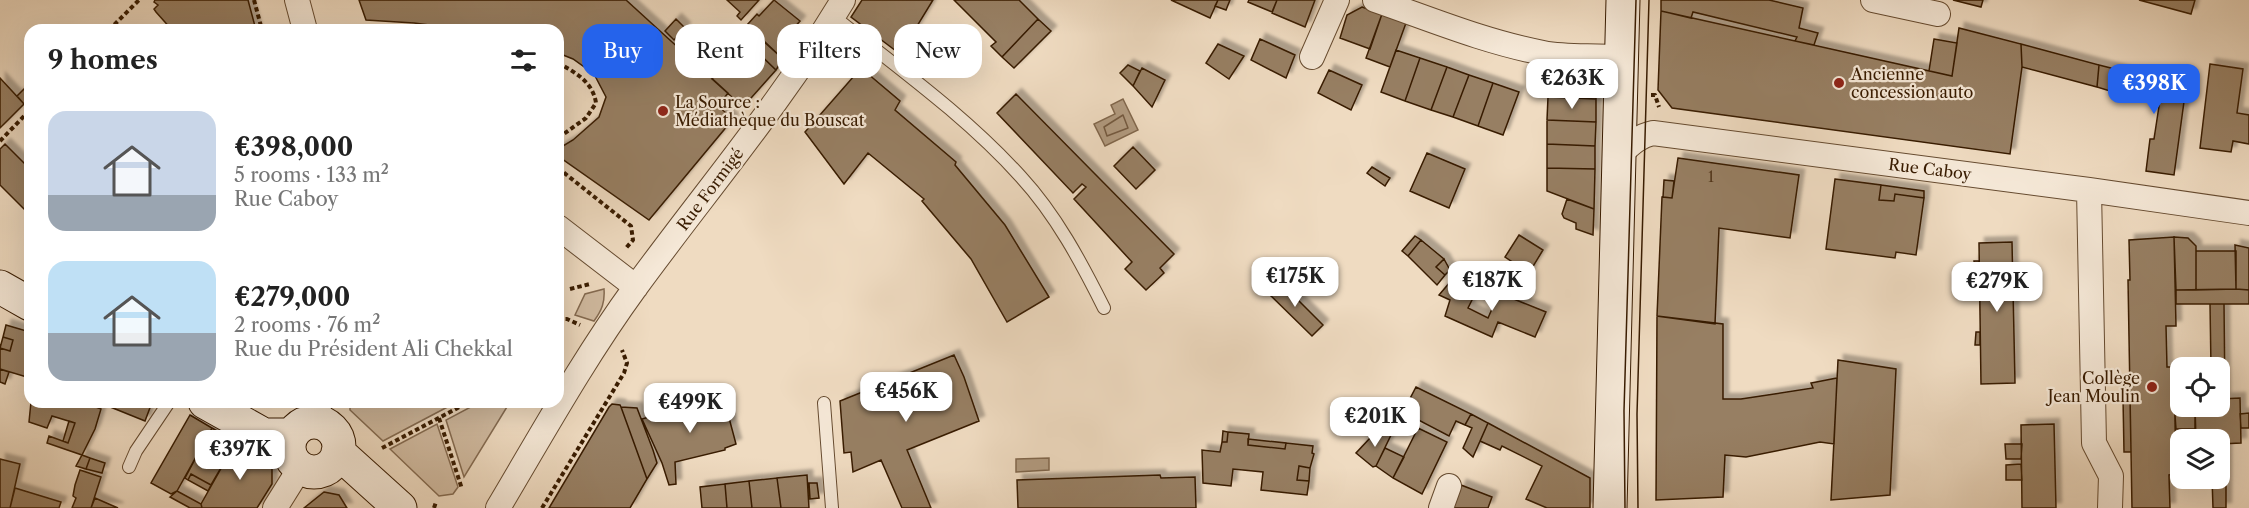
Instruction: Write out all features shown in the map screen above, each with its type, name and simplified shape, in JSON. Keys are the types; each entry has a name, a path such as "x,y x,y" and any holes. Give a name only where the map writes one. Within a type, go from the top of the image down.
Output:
{"main road":[{"path":"1610,508 1623,0"},
{"path":"0,287 24,301"},
{"path":"216,408 264,435 309,420 328,428 337,438 338,452 330,466 323,470 307,472 294,463 289,450 309,420"},
{"path":"338,452 400,508"}],"street":[{"path":"297,0 303,24"},
{"path":"1312,57 1337,0"},
{"path":"1375,0 1476,36 1524,49 1567,56 1621,58"},
{"path":"1873,0 1938,14"},
{"name":"Rue Formigé","path":"564,398 602,335 734,159 835,6"},
{"name":"Rue Caboy","path":"1618,156 1633,142 1653,133 2249,213"},
{"path":"2089,190 2094,443 2111,476 2110,508"},
{"path":"564,232 636,287"},
{"name":"Rue Formigé","path":"498,508 558,408"},
{"path":"275,508 300,468"}],"lane":[{"path":"835,6 976,132 1022,178 1071,243 1104,308"},
{"path":"824,403 832,508"},
{"path":"129,467 136,451 165,408"}],"path":[{"path":"115,24 139,0"},
{"path":"254,0 260,24"},
{"path":"564,66 582,77 595,95 596,103 586,118 564,134"},
{"path":"0,141 24,116"},
{"path":"564,173 631,225 633,240 610,267"},
{"path":"542,508 624,373 627,363 622,351 613,341 602,335"},
{"path":"382,448 458,408"},
{"path":"439,418 462,489"},
{"path":"434,508 436,502"}],"shaded area":[{"path":"604,289 602,306 594,321 575,315 585,294"},
{"path":"350,408 446,408 383,441"},
{"path":"469,408 506,408 464,477 446,420"},
{"path":"437,424 458,487 453,494 439,496 390,449"}],"water":[{"path":"1123,99 1138,130 1105,146 1094,124 1115,114 1111,105"},
{"path":"1049,458 1049,470 1016,472 1016,459"}],"building":[{"path":"155,0 248,0 254,24 167,24 154,9 158,5 154,2"},
{"name":"La Source : Médiathèque du Bouscat","path":"359,0 626,0 652,24 582,24 582,65 564,55 564,24 414,23 366,20"},
{"path":"727,0 759,0 741,20 737,16 740,12"},
{"path":"774,0 800,21 797,24 777,24 777,53 765,42 765,24 748,24 757,14 759,16"},
{"path":"862,0 933,0 918,24 894,24 894,49 882,40 882,24 860,24 851,17"},
{"path":"954,0 1019,0 1038,19 1002,57 991,46 996,42 982,28 982,24 978,24"},
{"path":"1171,0 1218,0 1210,18"},
{"path":"1218,0 1230,0 1226,10 1215,6"},
{"path":"1249,0 1277,0 1272,12 1248,2"},
{"path":"1277,0 1315,0 1305,27 1272,13"},
{"path":"1661,0 1769,0 1803,8 1799,28 1818,33 1814,45 1795,41 1797,37 1693,12 1691,18 1661,11"},
{"path":"1953,0 1983,0 1981,7"},
{"path":"2139,0 2195,0 2191,14"},
{"path":"1362,7 1382,14 1370,49 1340,38 1347,15"},
{"name":"Ancienne concession auto","path":"1661,11 1952,76 1959,28 2021,44 2022,67 2010,154 1672,108 1658,90"},
{"path":"1382,14 1406,23 1390,67 1366,58"},
{"path":"676,19 681,24 675,24 674,40 665,31"},
{"path":"1038,19 1051,31 1014,68 1002,57"},
{"name":"La Source : Médiathèque du Bouscat","path":"663,34 675,45 675,78 712,78 728,93 718,106 733,119 649,220 564,160 564,145 599,117 606,97 596,78 663,78"},
{"path":"1260,39 1295,55 1286,78 1251,60"},
{"path":"1934,39 1957,43 1952,76 1929,71"},
{"path":"765,43 777,54 776,70 765,60"},
{"path":"1218,44 1244,56 1229,79 1206,63"},
{"path":"2021,44 2099,65 2097,87 2022,67"},
{"path":"1396,50 1420,58 1405,101 1381,92"},
{"path":"1420,58 1447,67 1431,110 1405,101"},
{"path":"765,59 776,70 743,107 712,79 765,78"},
{"path":"2210,64 2243,69 2237,113 2249,115 2249,144 2233,141 2231,152 2200,148"},
{"path":"1128,65 1140,71 1133,86 1120,73"},
{"path":"2099,65 2186,87 2174,175 2146,171 2150,139 2154,139 2161,93 2110,85 2110,91 2097,87"},
{"path":"1447,67 1469,75 1453,117 1431,110"},
{"path":"1548,67 1583,75 1597,87 1596,99 1548,97"},
{"path":"1142,68 1165,80 1152,107 1133,86"},
{"path":"1329,70 1362,85 1351,110 1318,93"},
{"path":"1469,75 1493,83 1478,126 1453,117"},
{"path":"0,78 24,104 0,128"},
{"path":"852,78 873,78 900,101 895,110 956,162 955,165 1005,225 1049,297 1007,322 971,259 922,201 924,199 868,153 844,184 805,132"},
{"path":"1493,83 1519,92 1503,135 1478,126"},
{"path":"2110,85 2161,93 2160,101 2110,91"},
{"path":"24,89 24,104 17,96"},
{"path":"1016,94 1174,254 1160,268 1164,273 1146,290 1125,269 1132,262 1074,199 1086,187 1082,184 1073,193 997,113"},
{"path":"1548,97 1596,99 1596,122 1547,120"},
{"path":"1547,120 1596,122 1595,146 1547,144"},
{"path":"5,144 24,163 24,209 0,185 0,149"},
{"path":"1547,144 1595,146 1595,169 1547,168"},
{"path":"1133,147 1155,170 1136,189 1114,166"},
{"path":"1427,153 1465,169 1449,208 1410,191"},
{"path":"1678,158 1799,175 1790,238 1719,228 1715,324 1657,316 1662,197 1672,198"},
{"path":"1372,167 1390,178 1385,186 1367,173"},
{"path":"1547,168 1595,169 1594,209 1547,191"},
{"path":"1835,179 1881,185 1879,200 1894,201 1895,194 1924,198 1916,255 1896,252 1895,258 1826,249"},
{"path":"1664,180 1674,181 1672,198 1663,197"},
{"path":"1881,185 1924,191 1924,198 1895,194 1894,201 1879,200"},
{"path":"1567,199 1594,209 1593,235 1576,229 1576,223 1564,218 1562,214"},
{"path":"1519,235 1543,250 1529,273 1505,257"},
{"path":"1415,236 1421,240 1408,256 1402,251"},
{"path":"2174,237 2188,238 2196,246 2196,290 2176,290"},
{"path":"2174,237 2176,326 2166,326 2167,367 2170,367 2170,417 2175,417 2175,429 2170,429 2170,508 2132,508 2129,240"},
{"path":"1421,240 1444,259 1436,267 1445,275 1437,285 1408,256"},
{"path":"2012,242 2015,383 1981,384 1979,243"},
{"path":"2235,245 2249,248 2249,290 2236,289"},
{"path":"2196,251 2236,251 2236,289 2196,290"},
{"path":"1444,259 1450,270 1445,275 1436,267"},
{"path":"1974,261 1979,261 1979,274 1975,275"},
{"path":"1278,280 1323,325 1312,336 1266,291"},
{"path":"1975,280 1979,280 1979,294 1975,294"},
{"path":"1451,281 1476,292 1468,308 1488,318 1499,293 1546,312 1535,337 1498,322 1492,337 1445,316 1450,300 1439,295"},
{"path":"2176,290 2249,290 2249,304 2176,304"},
{"path":"2210,304 2224,304 2225,357 2211,357"},
{"path":"1657,316 1723,324 1723,399 1741,399 1813,388 1811,383 1837,378 1834,444 1820,442 1746,457 1725,455 1723,497 1656,500"},
{"path":"6,325 24,330 24,376 0,369 0,348 10,351 13,340 3,337"},
{"path":"1976,332 1980,332 1980,345 1975,345"},
{"path":"3,337 13,340 10,351 0,348"},
{"path":"954,355 979,421 907,450 931,508 902,508 881,460 853,472 851,452 844,453 840,401"},
{"path":"1838,360 1896,369 1890,495 1831,500"},
{"path":"0,369 9,372 5,384 0,382"},
{"path":"1416,387 1471,414 1465,425 1456,421 1449,436 1403,412"},
{"path":"2123,398 2130,398 2131,452 2124,452"},
{"path":"2230,398 2240,398 2241,443 2230,444 2230,429 2196,429 2195,417 2230,417"},
{"path":"724,399 736,444 725,450 675,462 676,484 669,485 662,463 642,419 711,400 712,402"},
{"path":"612,404 621,407 647,479 630,508 549,508 609,407"},
{"path":"621,407 637,408 653,450 657,463 647,479"},
{"path":"30,408 101,409 95,429 82,455 47,443 49,436 68,443 75,423 52,416 47,428 29,422"},
{"path":"113,408 150,408 145,421"},
{"path":"1387,413 1400,419 1392,433 1380,427"},
{"path":"2249,413 2249,428 2241,428 2240,414"},
{"path":"1471,414 1488,423 1473,457 1463,448 1472,428 1465,425"},
{"path":"190,415 212,428 177,491 171,494 151,483"},
{"path":"2175,417 2195,417 2195,429 2176,429"},
{"path":"69,421 75,423 68,443 63,441"},
{"path":"1488,423 1590,478 1590,508 1547,508 1526,499 1542,466 1502,446 1500,450 1480,441"},
{"path":"2054,424 2056,508 2022,508 2021,425"},
{"path":"1380,427 1392,433 1376,466 1373,467 1356,453 1371,437 1375,440"},
{"path":"212,428 236,442 211,485 191,474 188,480 185,478"},
{"path":"1418,428 1447,442 1422,494 1393,478"},
{"path":"1223,431 1228,432 1227,442 1222,442"},
{"path":"1228,432 1249,434 1248,445 1285,449 1286,443 1313,446 1312,453 1314,454 1310,468 1299,466 1297,480 1309,481 1307,495 1261,490 1263,472 1233,469 1231,486 1203,483 1202,450 1220,452 1222,442 1227,442"},
{"path":"1248,439 1286,443 1285,449 1248,445"},
{"path":"236,442 272,462 272,484 257,508 202,508 201,504"},
{"path":"2005,444 2022,444 2021,459 2006,459"},
{"path":"1385,448 1404,457 1393,478 1376,466"},
{"path":"82,455 90,458 86,469 76,466"},
{"path":"90,458 105,463 102,473 86,469"},
{"path":"0,459 20,464 10,508 0,508"},
{"path":"2021,464 2022,480 2006,480 2006,465"},
{"path":"1299,466 1310,468 1309,481 1297,480"},
{"path":"80,470 101,477 91,508 72,508 76,498 73,496"},
{"path":"191,474 211,485 208,491 188,480"},
{"path":"807,475 809,508 781,508 777,478"},
{"path":"1160,475 1161,478 1195,477 1196,508 1018,508 1017,480"},
{"path":"777,478 781,508 752,508 749,481"},
{"path":"749,481 752,508 727,508 725,484"},
{"path":"809,483 817,483 819,498 810,499"},
{"path":"725,484 727,508 702,508 700,487"},
{"path":"1461,485 1492,497 1488,508 1451,508"},
{"path":"15,488 61,502 59,508 10,508"},
{"path":"2212,489 2226,489 2226,508 2213,508"},
{"path":"177,491 201,504 202,508 190,508 170,497"},
{"path":"324,492 339,495 347,508 304,508"},
{"path":"95,498 118,508 91,508"}],"tram line":[{"path":"1625,508 1624,411 1636,0"},
{"path":"1638,508 1637,414 1649,0"}],"place":[{"name":"Ancienne concession auto","path":"1839,83"},
{"name":"La Source : Médiathèque du Bouscat","path":"663,111"},
{"name":"Collège Jean Moulin","path":"2152,387"}]}
